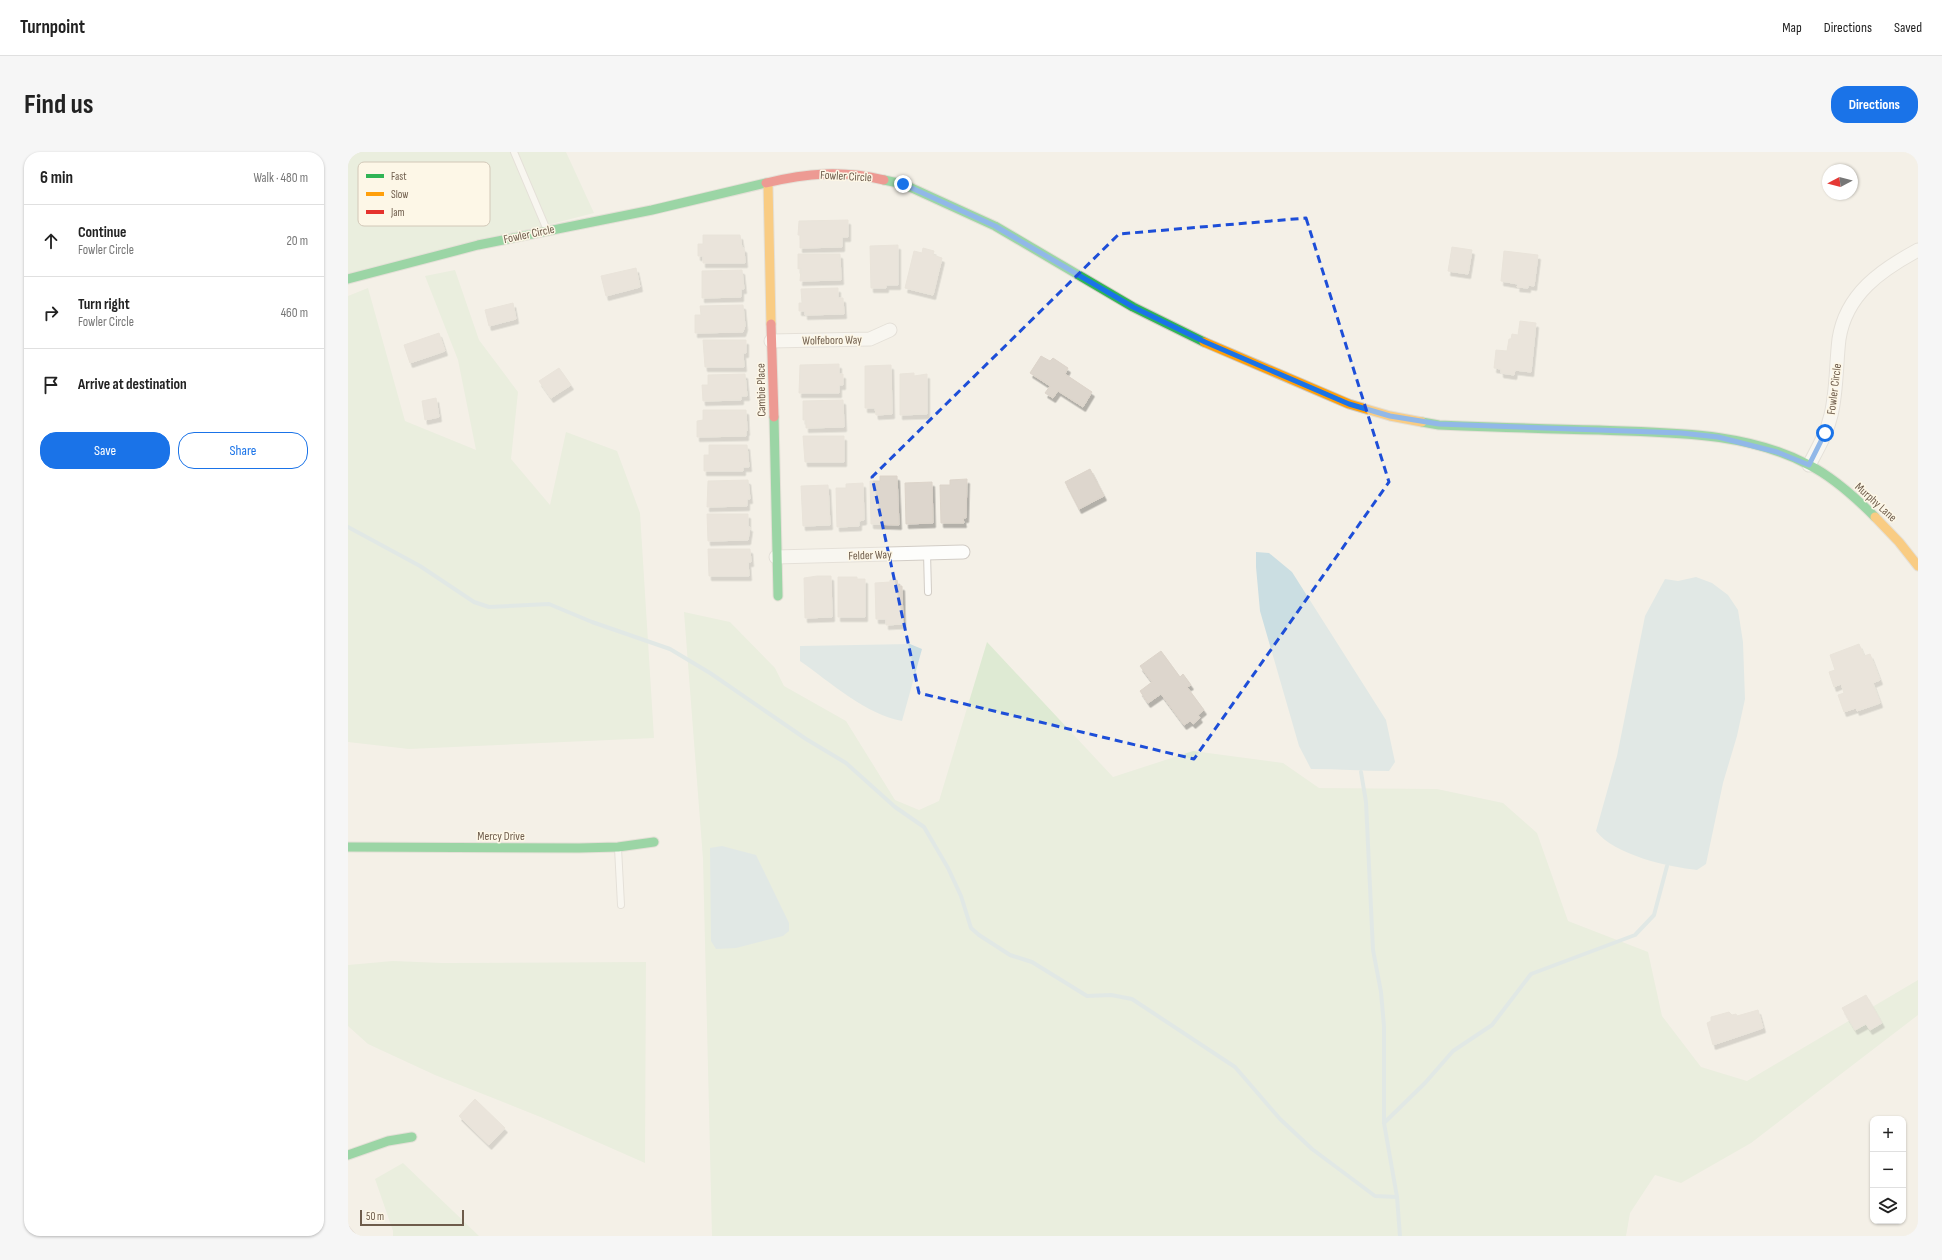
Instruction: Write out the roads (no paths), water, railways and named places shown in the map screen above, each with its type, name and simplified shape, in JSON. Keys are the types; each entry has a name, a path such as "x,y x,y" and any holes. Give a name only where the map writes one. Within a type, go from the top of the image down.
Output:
{"street":[{"name":"Fowler Circle","path":"348,279 478,244 652,210 805,175 837,173 859,174 903,184 995,226 1112,296 1205,342 1349,404 1390,416 1439,424 1474,427 1673,433 1718,437 1777,452 1809,465 1825,433 1831,414 1839,339 1849,309 1867,283 1896,262 1918,250"},
{"name":"Cambie Place","path":"768,183 778,596"},
{"name":"Wolfeboro Way","path":"771,341 870,339 890,330"},
{"name":"Murphy Lane","path":"1809,465 1843,489 1888,529 1918,566"},
{"name":"Felder Way","path":"776,557 963,552"},
{"name":"Mercy Drive","path":"348,847 618,847 654,842"},
{"path":"348,1155 388,1141 412,1137"}],"lane":[{"path":"514,152 547,230"},
{"path":"927,553 928,592"},
{"path":"618,847 621,905"}],"waterway":[{"path":"348,527 420,566 474,602 489,607 549,604 592,622 670,649 710,673 806,739 846,763 895,807 924,827 948,868 961,896 971,928 979,935 1010,955 1032,962 1087,996 1111,995 1132,999 1235,1067 1280,1119 1312,1149 1375,1196 1397,1197"},
{"path":"1361,772 1366,802 1373,950 1381,992 1384,1026 1384,1123 1397,1197 1400,1236"},
{"path":"1384,1123 1425,1083 1453,1051 1492,1025 1531,974 1635,935 1654,915 1667,866"}]}
